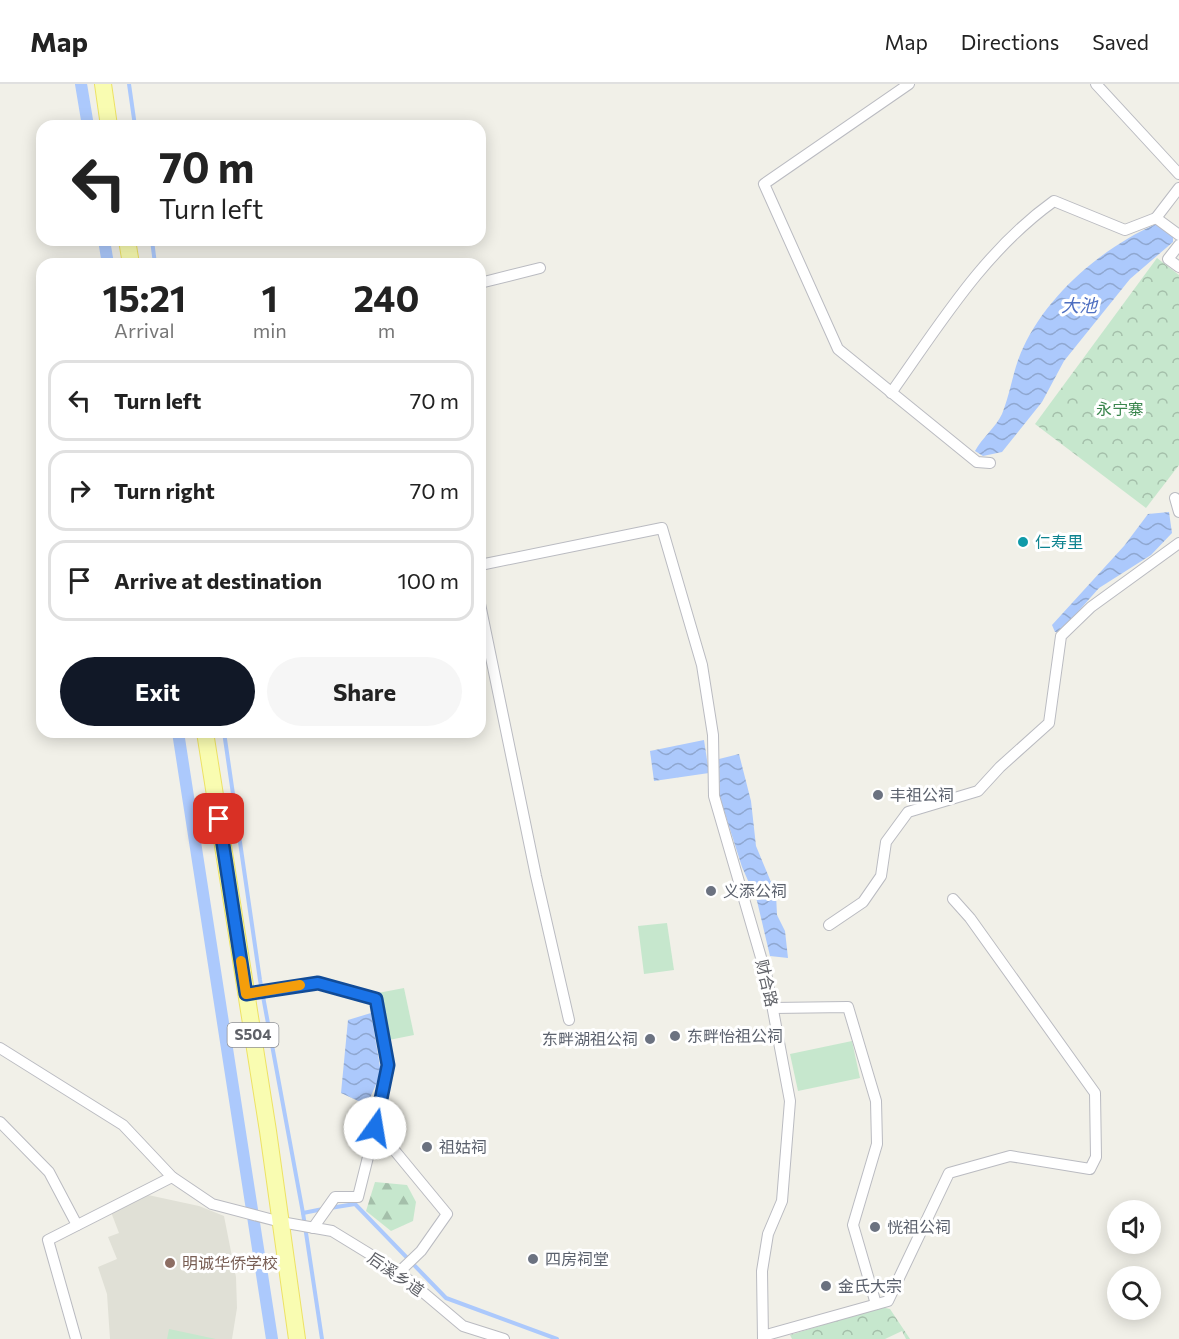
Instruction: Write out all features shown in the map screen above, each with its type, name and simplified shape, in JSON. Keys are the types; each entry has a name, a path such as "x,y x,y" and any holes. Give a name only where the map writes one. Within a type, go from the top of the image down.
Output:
{"main road":[{"path":"103,84 108,120"},
{"name":"S504","path":"206,738 250,993 286,1223 297,1339"}],"street":[{"path":"909,84 764,184 838,349 977,462 990,463"},
{"path":"1096,84 1179,174"},
{"path":"891,393 975,275 1029,219 1054,201 1125,230 1156,218 1179,188"},
{"path":"1156,218 1179,235"},
{"path":"1179,245 1168,259 1179,267"},
{"path":"486,282 540,268"},
{"path":"1175,498 1179,512"},
{"name":"财合路","path":"486,564 662,528 702,665 713,735 714,796 767,978 790,1101 782,1201 768,1234 762,1271 763,1337"},
{"path":"829,926 863,902 881,876 886,842 908,812 936,801 978,791 1000,767 1049,723 1060,636 1091,608 1179,543"},
{"path":"486,633 536,876 543,898 551,949 569,1020"},
{"path":"763,1337 888,1301 949,1173 1010,1156 1090,1168 1096,1157 1095,1093 970,918 953,899"},
{"path":"250,993 318,983 376,999 388,1065 358,1197 335,1197 313,1228"},
{"path":"773,1008 848,1007 876,1101 877,1144 854,1226 876,1304"},
{"name":"后溪乡道","path":"0,1048 123,1125 172,1177 212,1204 286,1223 332,1231 407,1265 463,1326 504,1339"},
{"path":"0,1122 49,1172 77,1226"},
{"path":"375,1128 447,1214 407,1265"},
{"path":"76,1339 48,1240 172,1177"}],"shaded area":[{"name":"明诚华侨学校","path":"148,1195 199,1206 224,1216 236,1277 237,1308 232,1339 110,1339 107,1294 98,1267 117,1259 108,1237 119,1233 111,1212"}],"green space":[{"name":"永宁寨","path":"1157,258 1179,275 1179,465 1146,508 1035,424"},
{"path":"667,923 674,970 644,974 638,926"},
{"path":"404,988 414,1035 389,1040 378,993"},
{"path":"852,1041 860,1078 798,1091 790,1054"},
{"path":"375,1182 407,1185 416,1202 413,1221 391,1231 366,1211"},
{"path":"881,1307 890,1309 910,1339 906,1339 902,1331 885,1339 792,1339 790,1335"},
{"path":"169,1329 216,1339 167,1339"}],"water":[{"name":"大池","path":"1156,224 1173,236 1173,242 1130,279 1064,361 1042,402 1002,452 983,456 975,451 1002,414 1023,348 1047,309 1062,291 1097,260 1116,246"},
{"path":"1169,512 1172,533 1151,555 1099,588 1060,632 1055,632 1052,625 1124,546 1148,514"},
{"path":"704,740 709,773 654,781 650,751"},
{"path":"739,754 751,801 756,846 776,894 777,915 785,931 788,958 770,956 757,901 742,867 720,798 719,759"},
{"path":"371,1013 381,1073 367,1105 341,1093 348,1020"}],"waterway":[{"path":"81,84 87,120"},
{"path":"129,84 134,120"},
{"path":"105,246 107,258"},
{"path":"153,246 154,258"},
{"path":"179,738 272,1339"},
{"path":"225,738 260,980 303,1213 322,1339"},
{"path":"330,1208 355,1204 446,1298 557,1339"},
{"path":"303,1213 323,1209"}],"slow traffic":[{"path":"241,961 246,994 300,985"}],"place":[{"name":"仁寿里","path":"1023,542"},
{"name":"丰祖公祠","path":"878,795"},
{"name":"义添公祠","path":"711,891"},
{"name":"东畔怡祖公祠","path":"675,1036"},
{"name":"东畔湖祖公祠","path":"650,1039"},
{"name":"祖姑祠","path":"427,1147"},
{"name":"恍祖公祠","path":"875,1227"},
{"name":"四房祠堂","path":"533,1259"},
{"name":"明诚华侨学校","path":"170,1263"},
{"name":"金氏大宗","path":"826,1286"}],"route":[{"path":"219,819 246,994 318,983 376,999 388,1065 375,1128"}]}
